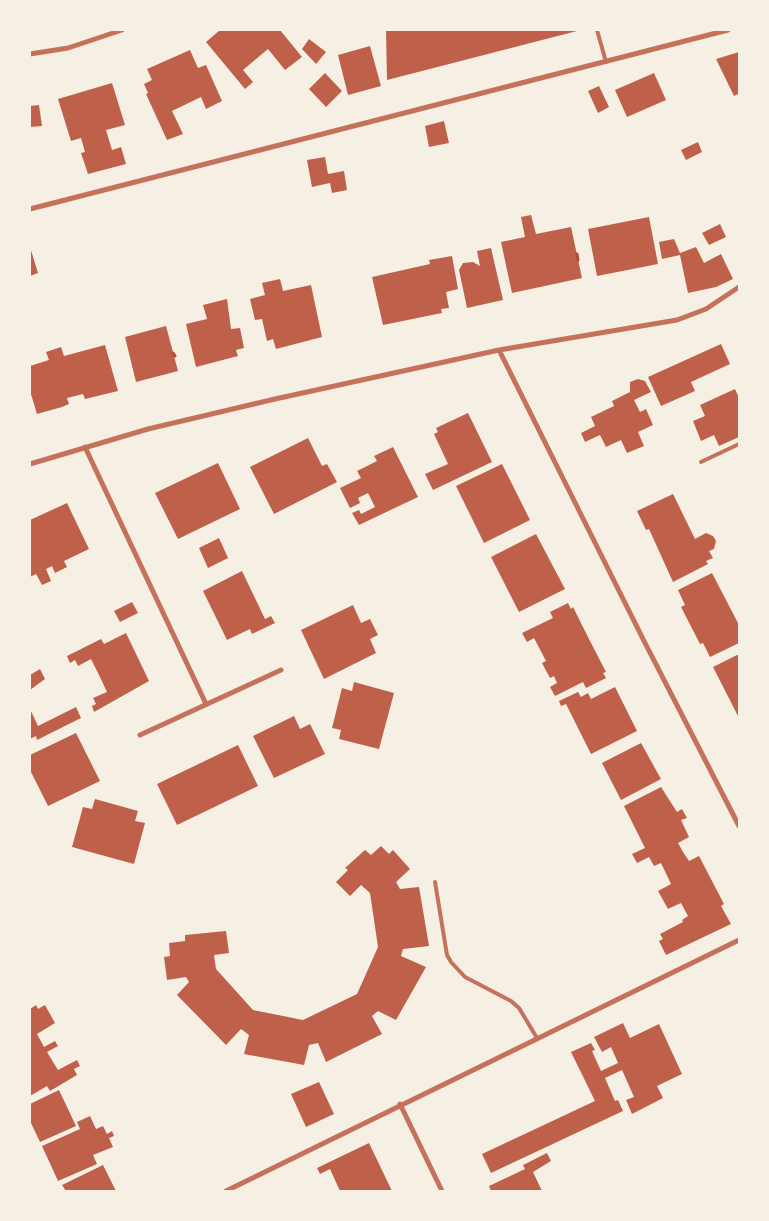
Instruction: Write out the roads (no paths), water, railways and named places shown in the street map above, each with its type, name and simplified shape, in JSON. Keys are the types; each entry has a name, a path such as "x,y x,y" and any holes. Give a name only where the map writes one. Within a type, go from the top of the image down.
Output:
{"street":[{"path":"30,54 68,48 122,30"},
{"path":"30,209 606,63 728,30"},
{"path":"30,464 85,447 275,399 499,350 677,320 706,309 739,287"},
{"path":"499,350 644,641 739,826"},
{"path":"85,447 206,704"},
{"path":"140,735 281,670"},
{"path":"226,1191 400,1104 739,940"},
{"path":"400,1104 442,1191"}],"lane":[{"path":"597,30 606,63"},
{"path":"701,462 739,444"},
{"path":"435,882 447,955 451,962 465,977 511,1001 519,1008 538,1038"}]}
